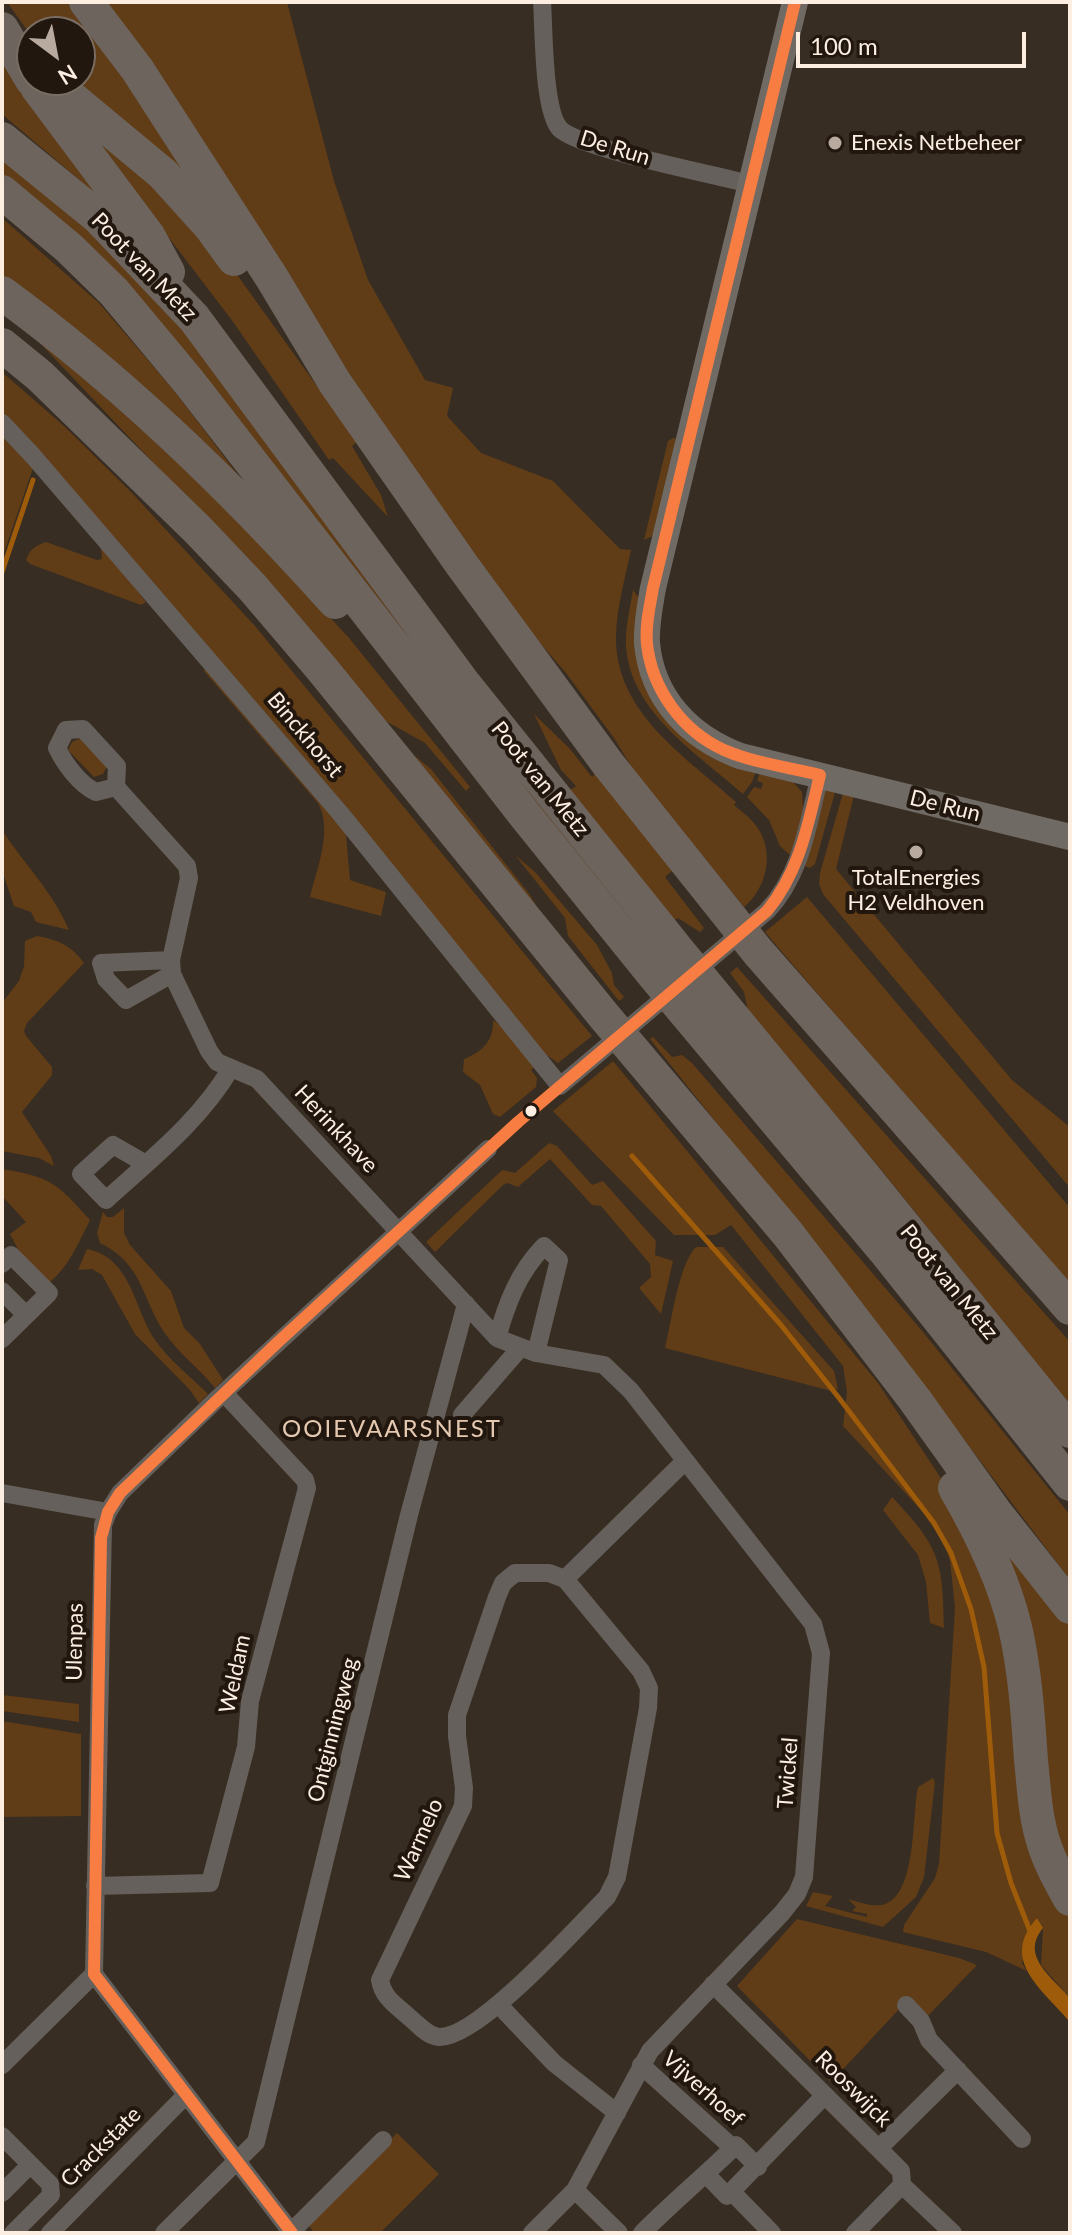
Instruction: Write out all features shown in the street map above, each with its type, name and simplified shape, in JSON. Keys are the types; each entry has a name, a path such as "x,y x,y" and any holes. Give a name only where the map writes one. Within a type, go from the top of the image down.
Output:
{"highway":[{"path":"86,2 137,69 272,278 335,383 462,565 608,764 1070,1308"},
{"path":"2,29 16,44"},
{"path":"2,29 16,53"},
{"path":"44,96 149,237 194,318"},
{"path":"69,96 184,195 256,289 335,383"},
{"name":"Poot van Metz","path":"2,139 98,217 194,318 666,963 1070,1431"},
{"name":"Poot van Metz","path":"2,192 69,248 123,303 246,452 524,814 666,963"},
{"path":"2,293 191,450 291,552 409,683 453,720"},
{"path":"2,315 85,397 198,530"},
{"path":"2,345 40,376 198,530 253,588 322,669 604,1016 788,1234 915,1400 995,1512 1070,1607"},
{"name":"Poot van Metz","path":"698,1002 885,1251 1070,1484"},
{"path":"915,1400 939,1461 975,1523 997,1572 1015,1628 1028,1713 1035,1805 1043,1842 1070,1899"}],"street":[{"name":"De Run","path":"542,2 548,102 559,128 584,142 749,184"},
{"name":"De Run","path":"795,2 653,588 647,627 650,660 664,696 691,730 721,749 1070,837"},
{"name":"Binckhorst","path":"2,423 340,813 560,1086 747,928"},
{"path":"747,928 782,895 796,868 820,775"},
{"name":"Herinkhave","path":"116,787 187,866 189,878 172,967 209,1051 217,1062 257,1079 399,1232"},
{"path":"146,1164 203,1108 231,1068"},
{"name":"Ulenpas","path":"94,1974 101,1538 108,1512 120,1493 224,1393 488,1149"},
{"name":"Twickel","path":"399,1232 497,1338 528,1350 604,1365 631,1391 813,1624 821,1653 804,1877 797,1894 650,2051 575,2190 532,2233"},
{"path":"462,1415 528,1350 559,1260 544,1246 527,1263 508,1300 497,1338"},
{"path":"2,1264 11,1255 49,1293 2,1339"},
{"path":"2,1291 26,1315"},
{"name":"Ontginningweg","path":"164,2233 256,2142 409,1515 466,1304"},
{"name":"Weldam","path":"95,1886 210,1883 246,1747 250,1701 307,1488 305,1480 224,1393"},
{"path":"565,1579 685,1461"},
{"path":"2,1493 108,1512"},
{"name":"Warmelo","path":"515,1573 549,1573 565,1579 641,1671 649,1688 648,1708 613,1886 607,1897 499,2005 452,2035 430,2035 382,1992 380,1980 463,1806 457,1715 503,1583 515,1573"},
{"path":"2,2065 94,1974 292,2233 383,2140"},
{"name":"Rooswijck","path":"713,1984 879,2148 901,2171 902,2185 953,2233"},
{"path":"499,2005 554,2063 617,2113"},
{"path":"906,2005 921,2021 929,2040 1022,2139"},
{"name":"Vijverhoef","path":"641,2065 733,2148"},
{"path":"879,2148 958,2070"},
{"name":"Crackstate","path":"50,2233 186,2095"},
{"path":"706,2174 727,2196 825,2095"},
{"name":"Crackstate","path":"2,2136 50,2184 51,2195 13,2233"},
{"name":"Vijverhoef","path":"642,2233 736,2145 758,2167"},
{"name":"Crackstate","path":"2,2193 30,2165"},
{"path":"855,2233 902,2185"},
{"path":"575,2190 619,2233"},
{"path":"731,2191 772,2233"}],"shaded area":[{"path":"7,2 76,2 86,16 17,16"},
{"path":"100,2 287,2 334,181 368,280 425,380 453,388 447,416 481,453 553,481 620,549 631,550 617,624 618,662 627,687 656,730 736,802 734,805 752,821 763,837 766,869 758,890 744,907 636,774 614,738 566,673 500,597 446,522"},
{"path":"96,31 224,220 90,96 96,96"},
{"path":"2,50 16,69 16,96 36,96 132,225 2,114"},
{"path":"79,120 205,230 357,442 352,446 381,495 388,517 333,458 329,460 231,319"},
{"path":"2,151 148,282 669,957 659,966 2,179"},
{"path":"2,218 99,303 176,393 269,516 2,284"},
{"path":"21,323 218,496 349,638 470,787 466,791 425,743 375,715 201,513"},
{"path":"2,372 64,426 132,493 255,626 592,1036 558,1063 548,1056 544,1059 2,417"},
{"path":"2,435 33,468 2,559"},
{"path":"673,438 680,440 657,534 644,540 668,441"},
{"path":"46,542 97,560 102,559 103,547 146,602 141,605 30,564 26,560 29,553"},
{"path":"633,590 642,602 650,683 757,768 743,794 669,730 640,691 630,670 626,646"},
{"path":"207,665 333,813 346,835 350,880 386,892 381,916 310,897 324,837 318,803 204,671"},
{"path":"534,714 570,749 592,777 596,773 673,870 665,877 704,928 700,932 678,918 674,920 570,790 576,786 561,770"},
{"path":"83,737 108,764 103,774 94,777 68,750 72,742"},
{"path":"401,745 431,769 530,895 558,944"},
{"path":"761,769 791,780 802,792 805,809 792,857 780,846 769,820 747,797 754,787 761,789 763,783 757,781"},
{"path":"825,788 835,790 834,796 815,864 810,868 805,866"},
{"path":"855,791 836,869 1012,1080 1070,1127 1070,1188 823,894 819,884 820,873 843,793"},
{"path":"2,830 47,891 69,930 36,922 31,912 14,906 2,870"},
{"path":"515,855 535,872 597,945 612,973 614,985 624,997 619,1001 568,936 565,918"},
{"path":"807,897 1070,1208 1070,1290 765,932"},
{"path":"37,936 64,944 84,963 27,1023 24,1031 52,1067 52,1075 22,1112 51,1156 54,1166 39,1158 2,1151 2,1003 19,981 24,966 25,941"},
{"path":"737,967 1070,1342 1070,1405 879,1167 748,1011 744,992 730,973"},
{"path":"493,1020 512,1034 537,1065 531,1070 537,1078 536,1087 500,1117 493,1114 480,1085 463,1072 464,1059 476,1053 489,1040"},
{"path":"653,1037 672,1057 682,1055 692,1063 923,1332 1070,1515 1070,1580 898,1352 650,1039"},
{"path":"613,1061 878,1383 956,1501 992,1574 1070,1909 1070,1998 1041,1965 1043,1928 1037,1918 1022,1963 1027,1971 986,1952 903,1932 904,1925 935,1878 939,1864 955,1608 950,1560 942,1540 922,1511 843,1426 847,1392 843,1366 731,1225 715,1235 674,1235 553,1111"},
{"path":"549,1143 557,1146 592,1185 603,1181 656,1241 655,1255 673,1261 661,1314 639,1288 651,1277 650,1264 601,1206 592,1205 550,1159 518,1187 507,1183 503,1185 435,1252 426,1242 500,1172 515,1173"},
{"path":"2,1169 32,1175 52,1184 90,1220 68,1261 50,1282 22,1257 10,1234 26,1222 2,1196"},
{"path":"124,1208 124,1233 130,1245 171,1291 184,1328 200,1344 223,1380 215,1388 164,1332 133,1271 114,1251 100,1243 97,1233 103,1212 107,1217 113,1217"},
{"path":"696,1247 723,1247 834,1371 838,1389 828,1390 665,1348 680,1280"},
{"path":"87,1249 102,1254 123,1274 155,1340 208,1394 199,1403 135,1334 102,1275 92,1269 78,1270"},
{"path":"892,1497 920,1529 935,1555 942,1585 944,1628 930,1623 926,1582 918,1555 883,1510"},
{"path":"988,1516 1070,1619 1070,1886 1061,1871"},
{"path":"2,1695 79,1704 79,1722 2,1711"},
{"path":"2,1721 81,1734 81,1816 2,1817"},
{"path":"933,1778 924,1877 916,1897 883,1927 806,1906 813,1892 833,1896 825,1906 867,1917 867,1914 852,1911 856,1907 848,1899 876,1905 885,1904 895,1897 908,1869 918,1787"},
{"path":"1037,1918 1043,1928 1037,1938 1036,1957 1070,1998 1070,2022 1037,1986 1023,1961 1022,1947 1026,1933"},
{"path":"797,1919 977,1965 922,2022 903,2005 831,2082 737,1986"},
{"path":"397,2133 439,2174 380,2233 314,2233 308,2224"}],"waterway":[{"path":"2,572 33,480"},
{"path":"632,1156 781,1325 934,1523 951,1553 971,1609 984,1667 997,1833 1011,1883 1030,1931"}],"transit line":[{"path":"795,2 653,588 647,637 650,661 662,692 695,732 735,754 820,775"},
{"path":"292,2233 94,1974 101,1538 108,1512 120,1493 277,1343 518,1122 767,911 788,880 795,863 820,775"}],"place":[{"name":"Enexis Netbeheer","path":"835,143"},
{"name":"TotalEnergies H2 Veldhoven","path":"916,852"}],"district":[{"name":"OOIEVAARSNEST","path":"392,1429"}]}
